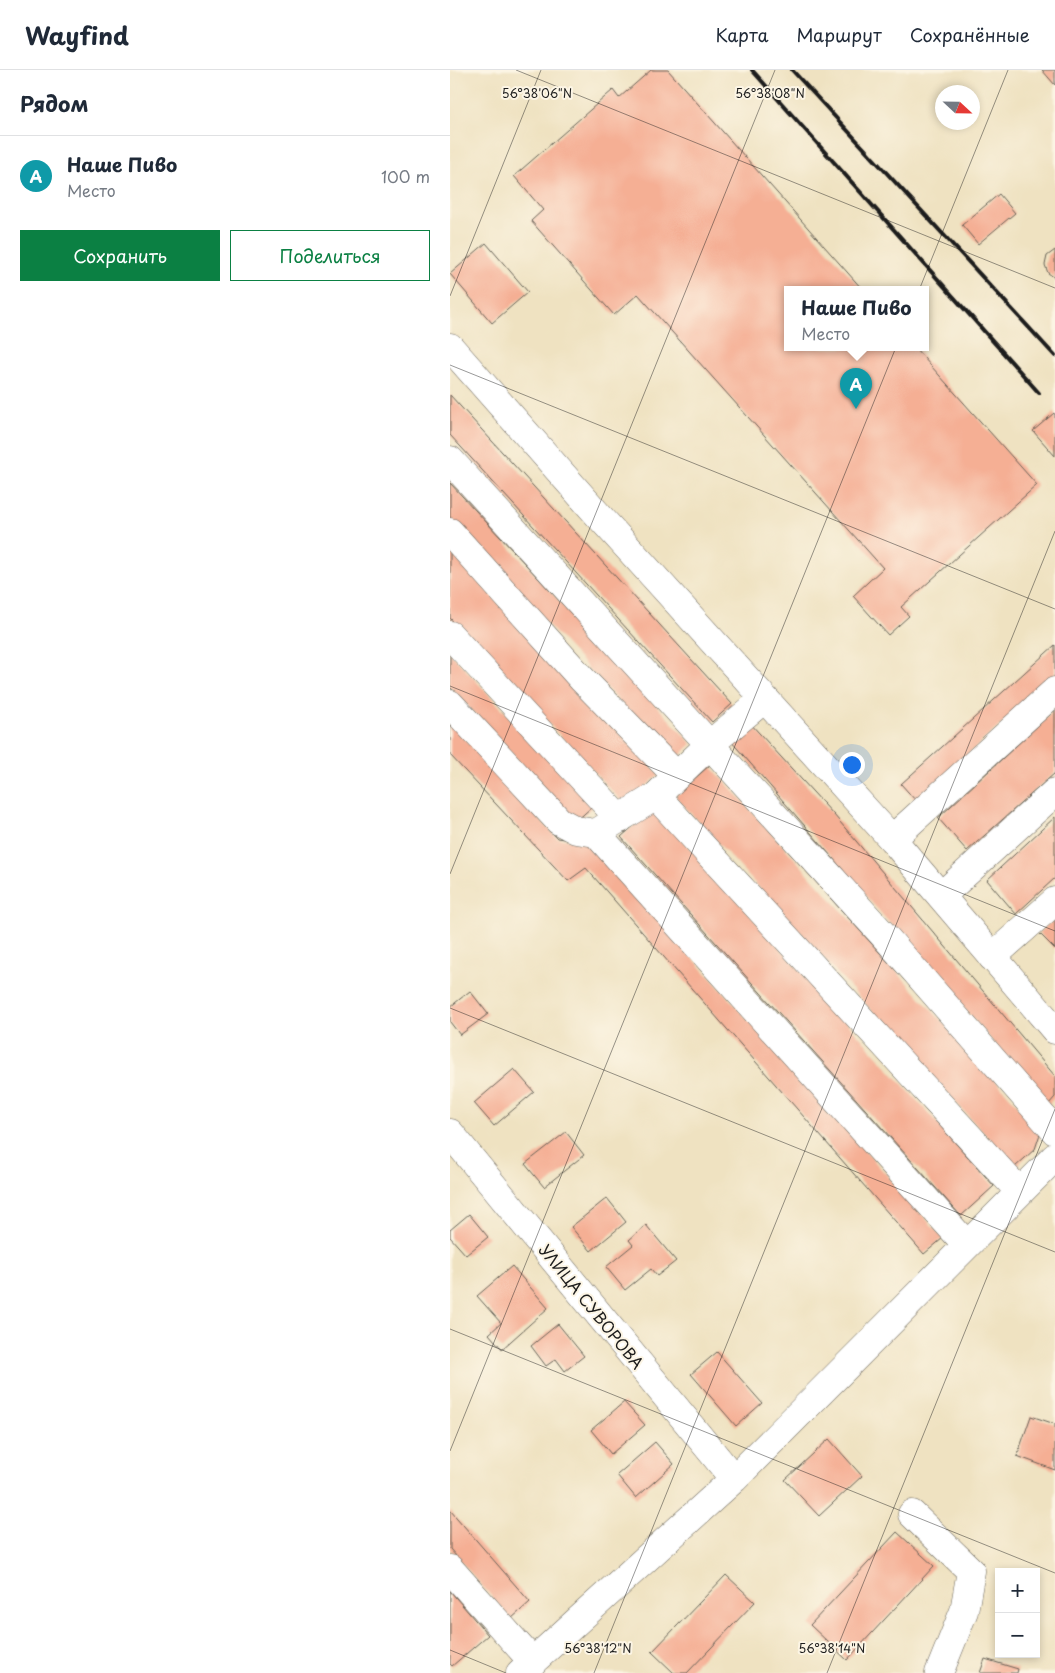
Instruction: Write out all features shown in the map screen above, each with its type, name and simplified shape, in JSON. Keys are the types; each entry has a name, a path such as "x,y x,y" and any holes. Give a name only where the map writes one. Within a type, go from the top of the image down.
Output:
{"street":[{"path":"450,347 599,516 892,839 992,957 1049,1012"},
{"path":"450,460 888,940 1055,1131"},
{"path":"450,532 582,679 677,776"},
{"path":"450,635 620,819"},
{"path":"892,839 1055,691"},
{"path":"450,704 559,821 576,830 596,833 656,796 710,745 764,699"},
{"path":"941,896 1055,792"},
{"path":"656,796 1020,1192"},
{"path":"596,833 967,1245"},
{"path":"992,957 1055,901"},
{"name":"УЛИЦА СУВОРОВА","path":"450,1132 734,1479"},
{"path":"450,1569 526,1667 734,1479 1055,1157"},
{"path":"912,1514 971,1571 964,1611 939,1673"}],"building":[{"path":"651,70 668,70 859,286 784,286 784,351 918,351 1037,485 901,607 909,616 888,635 853,596 883,568 638,294 614,315 531,221 543,210 514,176 613,90 619,98"},
{"path":"1042,70 1055,70 1055,85"},
{"path":"999,194 1015,213 978,244 962,225"},
{"path":"486,243 528,292 492,323 450,274"},
{"path":"1055,250 1055,278 1048,273 1045,265 1047,256"},
{"path":"450,395 732,704 712,722 450,435"},
{"path":"1054,413 1055,415 1055,456 1033,431"},
{"path":"450,483 692,744 674,761 450,519"},
{"path":"450,551 659,774 626,806 450,618"},
{"path":"1055,645 1055,676 916,801 901,784"},
{"path":"450,653 593,806 575,822 450,687"},
{"path":"1055,710 1055,773 967,851 938,818"},
{"path":"450,722 557,838 590,843 943,1238 924,1254 586,868 568,881 450,755"},
{"path":"749,722 834,815 1055,1076 1055,1097 1048,1105 730,740"},
{"path":"710,765 1041,1131 1035,1149 1015,1167 675,796"},
{"path":"654,808 994,1186 961,1216 621,837"},
{"path":"1055,817 1055,878 1016,914 987,880"},
{"path":"1055,918 1055,949 1039,933"},
{"path":"470,991 488,1014 460,1035 450,1022 450,1007"},
{"path":"514,1069 534,1092 494,1126 474,1103"},
{"path":"566,1132 584,1155 544,1187 525,1164"},
{"path":"607,1198 626,1222 591,1251 571,1227"},
{"path":"469,1214 488,1237 466,1255 450,1237 450,1230"},
{"path":"646,1225 676,1261 657,1276 651,1269 625,1290 606,1267 633,1245 629,1240"},
{"path":"512,1266 548,1308 502,1349 489,1334 501,1323 477,1296"},
{"path":"558,1324 584,1356 565,1371 556,1359 546,1366 531,1346"},
{"path":"717,1352 762,1403 736,1426 691,1374"},
{"path":"624,1402 645,1425 611,1454 591,1430"},
{"path":"1031,1416 1055,1424 1055,1470 1017,1456"},
{"path":"829,1439 862,1476 819,1516 785,1480"},
{"path":"655,1442 674,1464 636,1498 617,1475"},
{"path":"450,1510 530,1602 511,1619 450,1549"},
{"path":"897,1532 934,1566 847,1660 810,1625"},
{"path":"726,1575 755,1602 687,1673 674,1673 652,1652"},
{"path":"450,1591 488,1635 452,1666 450,1664"},
{"path":"985,1659 1018,1669 1017,1673 980,1673"}],"railway":[{"path":"752,70 1039,393"},
{"path":"792,70 1055,356"}],"place":[{"name":"Наше Пиво","path":"856,409"}]}
